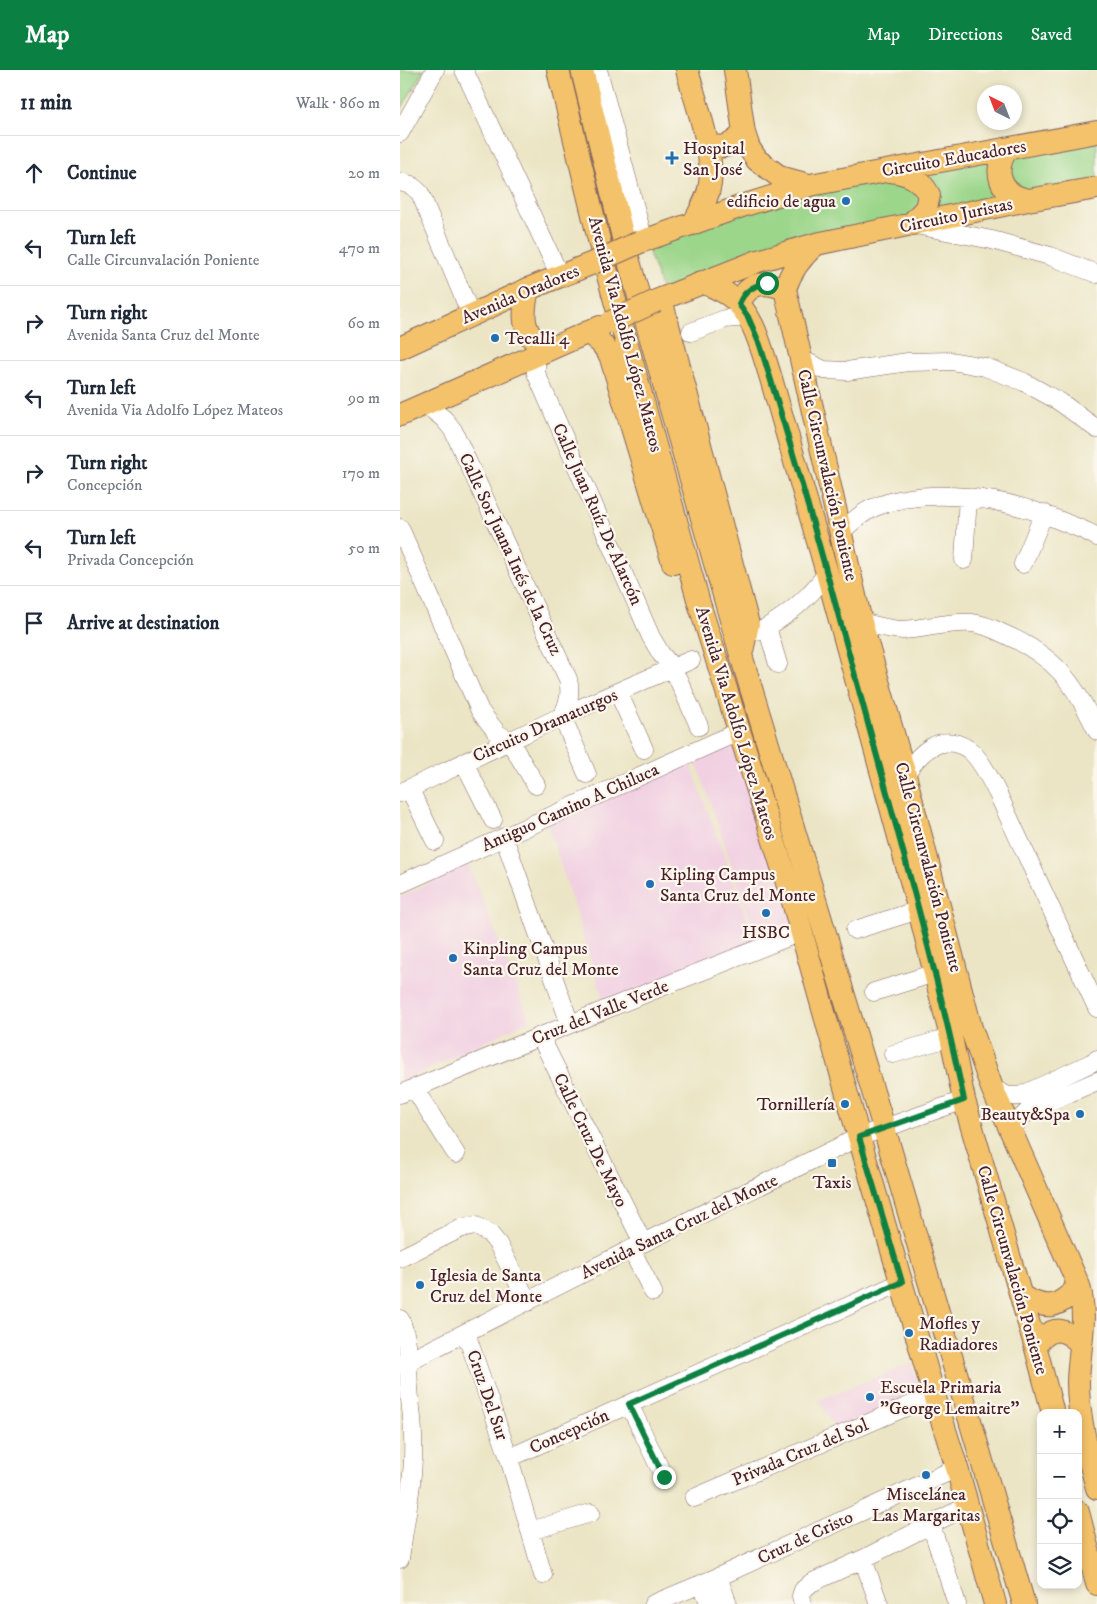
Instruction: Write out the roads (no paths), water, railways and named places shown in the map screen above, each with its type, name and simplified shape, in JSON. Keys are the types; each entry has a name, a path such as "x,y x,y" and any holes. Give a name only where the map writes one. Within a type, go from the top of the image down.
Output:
{"main road":[{"name":"Avenida Via Adolfo López Mateos","path":"558,70 605,266 700,603 801,932 995,1604"},
{"name":"Avenida Via Adolfo López Mateos","path":"582,70 628,258 741,655 884,1128 1024,1604"},
{"path":"688,70 707,145 710,166 710,185 704,204 693,224"},
{"name":"Circuito Educadores","path":"736,71 744,133 749,148 757,160 780,177 810,185"},
{"name":"Circuito Educadores","path":"642,242 745,205 810,185 1097,132"},
{"path":"707,145 719,148 726,146 744,133"},
{"path":"1007,149 1000,163 1000,178 1004,187 1011,194 1028,200"},
{"path":"888,170 911,176 920,182 929,195 926,208 911,224"},
{"name":"Circuito Juristas","path":"816,244 1028,200 1097,188"},
{"name":"Avenida Oradores","path":"402,345 528,289 642,242"},
{"path":"400,415 702,282 758,261 816,244"},
{"path":"744,310 744,294 757,285 774,284 786,289 789,276 796,265 803,255 816,244"},
{"path":"702,282 730,295 744,310"},
{"path":"528,289 524,305 524,323 541,353"},
{"name":"Calle Circunvalación Poniente","path":"786,289 861,622 905,775 971,1028 992,1088 1079,1286 1083,1303 1084,1322 1080,1344 1078,1382 1089,1415 1095,1472"},
{"path":"659,300 748,624 741,655"},
{"name":"Calle Circunvalación Poniente","path":"744,310 760,345 827,573 919,910 951,1037 964,1100 1052,1409"},
{"path":"588,332 601,343 610,356 673,563 700,603"},
{"path":"964,1100 982,1108 1014,1135"},
{"path":"1021,1296 1036,1305 1050,1306 1062,1302 1079,1286"},
{"path":"1035,1345 1045,1334 1055,1330 1072,1336 1080,1344"},
{"path":"1082,1527 1097,1584"}],"street":[{"path":"400,133 435,70"},
{"path":"464,70 560,276"},
{"path":"598,70 642,242"},
{"path":"400,182 411,186 420,193 471,315"},
{"path":"911,224 992,240 1050,256 1097,274"},
{"path":"691,332 725,320 744,310"},
{"name":"Calle Juan Ruíz De Alarcón","path":"541,353 536,373 651,637 661,654 673,668 699,726"},
{"path":"801,359 824,370 847,371 908,362 951,361 985,367 1024,382 1060,402 1097,429"},
{"name":"Calle Sor Juana Inés de la Cruz","path":"425,404 444,419 453,430 568,679 570,690 569,703 562,716"},
{"path":"840,533 856,518 872,509 890,503 926,497 968,497 1008,503 1044,513 1096,535"},
{"path":"964,560 968,497"},
{"path":"1023,564 1044,513"},
{"path":"400,528 480,710 498,734 509,740 536,785"},
{"path":"778,664 763,629 806,599 816,590 827,573"},
{"path":"861,622 888,629 903,630 954,623 973,623 990,627 1022,641 1044,656 1065,675 1084,703 1097,731"},
{"name":"Circuito Dramaturgos","path":"404,791 509,740 691,660"},
{"path":"618,692 644,749"},
{"path":"562,716 587,774"},
{"name":"Antiguo Camino A Chiluca","path":"400,884 740,731"},
{"path":"905,775 916,757 924,751 932,746 950,742 968,750 979,762 998,794 1095,993"},
{"path":"464,762 493,820"},
{"path":"404,791 435,842"},
{"path":"504,837 570,1024"},
{"path":"855,930 919,910"},
{"name":"Cruz del Valle Verde","path":"407,1091 801,932"},
{"path":"874,992 935,973"},
{"name":"Calle Cruz De Mayo","path":"540,1036 637,1246 654,1292"},
{"path":"893,1054 951,1037"},
{"path":"992,1088 1008,1096 1020,1096 1097,1059"},
{"path":"1014,1135 1020,1119 1028,1111 1097,1081"},
{"path":"407,1091 456,1154"},
{"name":"Avenida Santa Cruz del Monte","path":"404,1363 859,1137 964,1100"},
{"path":"400,1258 462,1228 476,1226 489,1233 498,1244 528,1302"},
{"name":"Concepción","path":"509,1458 902,1282"},
{"path":"400,1319 409,1346 404,1363 409,1385 413,1438 412,1470 400,1559"},
{"name":"Cruz Del Sur","path":"466,1333 509,1458 543,1575"},
{"name":"Privada Cruz del Sol","path":"694,1498 934,1395"},
{"path":"629,1404 664,1477"},
{"name":"Cruz de Cristo","path":"653,1604 718,1577 957,1468"},
{"path":"803,1604 801,1596 806,1586 967,1506"},
{"path":"530,1531 591,1513"},
{"path":"931,1525 957,1604"},
{"path":"863,1559 879,1604"},
{"path":"718,1577 728,1604"},
{"path":"701,1584 710,1604"}],"place":[{"name":"Hospital San José","path":"672,158"},
{"name":"edificio de agua","path":"846,201"},
{"name":"Tecalli 4","path":"495,338"},
{"name":"Kipling Campus Santa Cruz del Monte","path":"650,884"},
{"name":"HSBC","path":"766,913"},
{"name":"Kinpling Campus Santa Cruz del Monte","path":"453,958"},
{"name":"Tornillería","path":"845,1104"},
{"name":"Beauty&Spa","path":"1080,1114"},
{"name":"Taxis","path":"832,1163"},
{"name":"Iglesia de Santa Cruz del Monte","path":"420,1285"},
{"name":"Mofles y Radiadores","path":"909,1333"},
{"name":"Escuela Primaria \"George Lemaitre\"","path":"870,1397"},
{"name":"Miscelánea Las Margaritas","path":"926,1475"}]}
